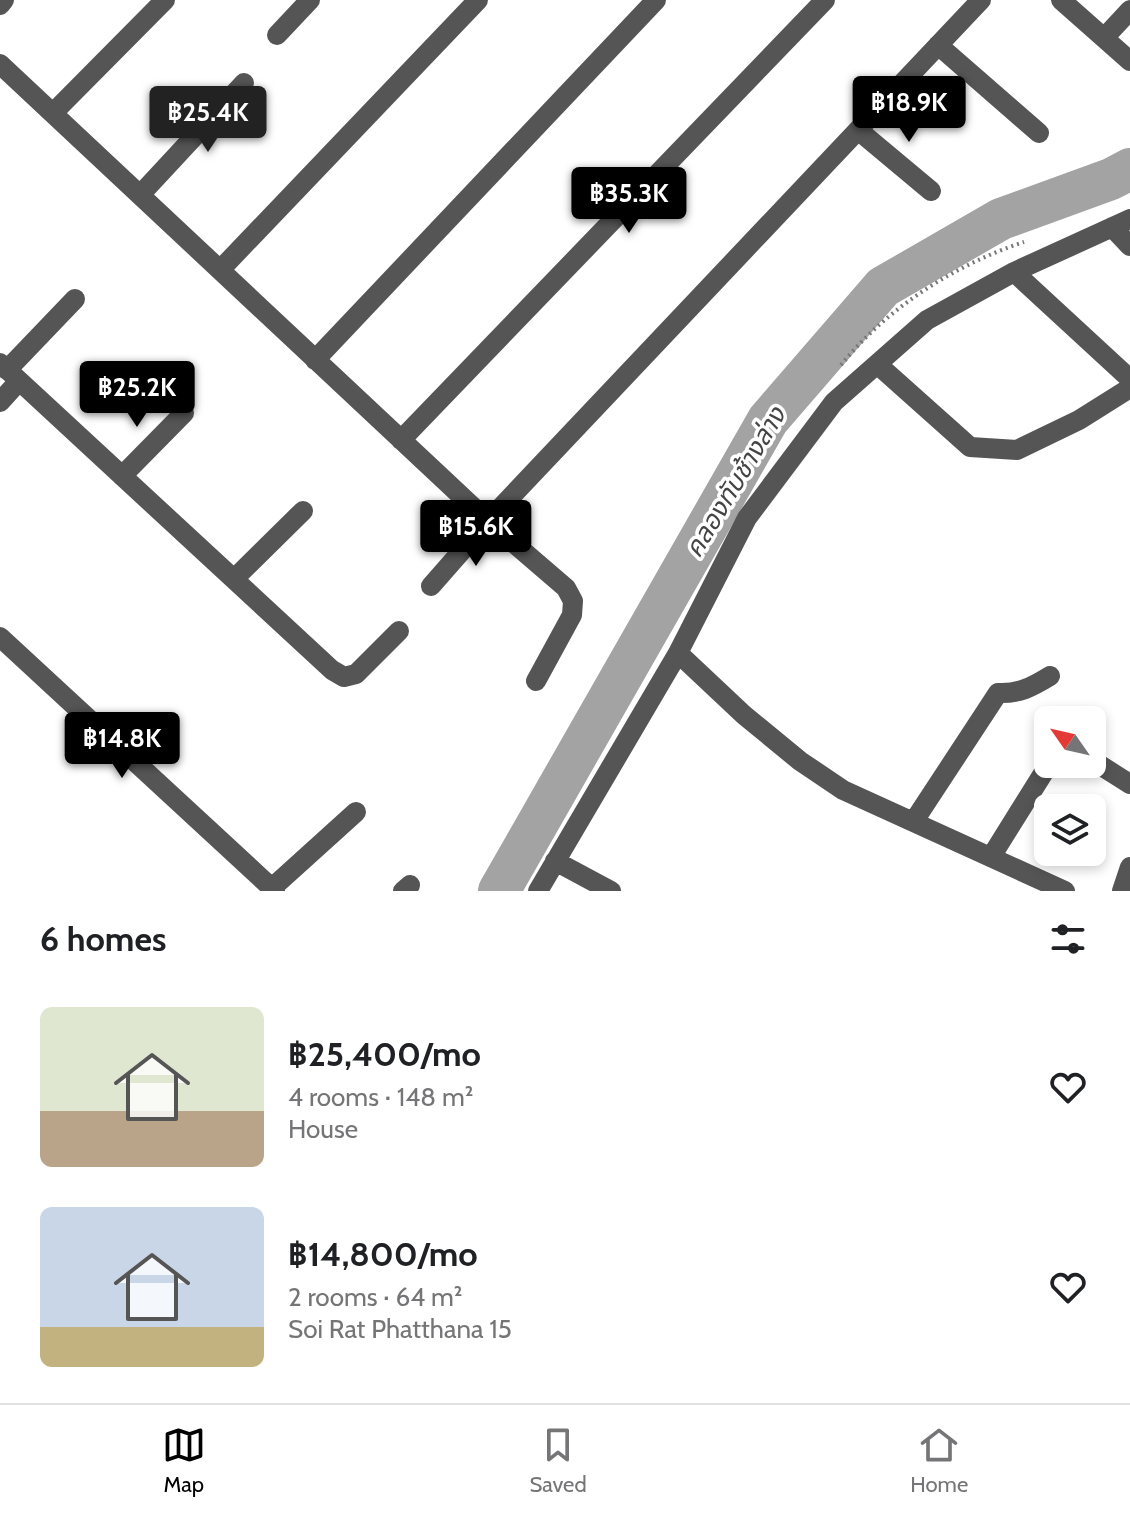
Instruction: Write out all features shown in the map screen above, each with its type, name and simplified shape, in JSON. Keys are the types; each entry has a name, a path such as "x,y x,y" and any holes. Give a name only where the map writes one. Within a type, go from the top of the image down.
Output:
{"street":[{"path":"0,5 4,0"},
{"path":"53,113 165,0"},
{"path":"277,35 310,0"},
{"path":"220,270 478,0"},
{"path":"315,360 656,0"},
{"path":"401,440 825,0"},
{"path":"431,586 488,521 981,0"},
{"path":"1061,0 1130,61"},
{"path":"1104,38 1130,10"},
{"path":"938,45 1039,133"},
{"path":"0,64 488,521 566,588 573,601 572,615 536,681"},
{"path":"140,195 244,83"},
{"path":"858,130 931,191"},
{"path":"538,891 678,653 747,518 834,402 927,320 1014,272 1121,223 1130,246"},
{"path":"1014,272 1130,379"},
{"path":"0,402 9,371 75,299"},
{"path":"877,364 970,447 1017,450 1079,420 1130,388"},
{"path":"9,371 332,670 344,677 356,674 399,631"},
{"path":"122,476 184,413"},
{"path":"234,579 303,511"},
{"path":"0,637 273,890 356,812"},
{"path":"678,653 744,715 800,761 843,790 1065,891"},
{"path":"914,821 998,693 1015,694 1050,676"},
{"path":"1106,769 1130,784"},
{"path":"991,857 1040,778"},
{"path":"555,861 611,891"},
{"path":"1122,891 1130,867"}],"waterway":[{"name":"คลองทับช้างล่าง","path":"499,891 768,420 883,287 1001,219 1111,179 1130,169"}]}
